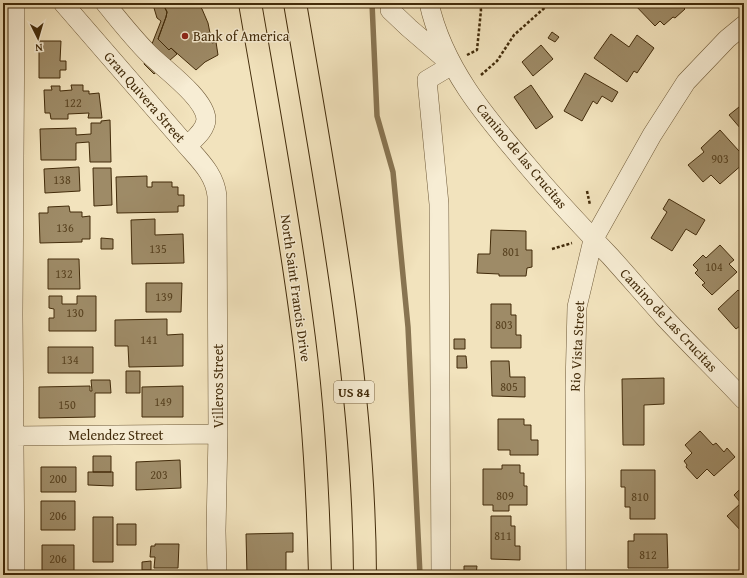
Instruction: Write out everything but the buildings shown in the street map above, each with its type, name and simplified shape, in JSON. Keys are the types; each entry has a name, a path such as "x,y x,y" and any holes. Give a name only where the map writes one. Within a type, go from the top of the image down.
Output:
{"highway":[{"name":"North Saint Francis Drive","path":"250,3 302,317 316,473 320,575"},
{"name":"US 84","path":"295,3 337,257 348,338 360,467 364,575"}],"street":[{"path":"15,3 15,575"},
{"path":"104,3 148,53 188,90 202,106 206,121 203,129 187,146"},
{"name":"Camino de las Crucitas","path":"429,3 439,38 452,65 491,124 593,240"},
{"name":"Gran Quivera Street","path":"69,5 211,176 217,196"},
{"path":"390,10 452,65 427,80 439,204 441,575"},
{"name":"Rio Vista Street","path":"576,575 576,306 593,240 652,135 686,82 727,39 744,25"},
{"name":"Villeros Street","path":"217,196 217,575"},
{"name":"Camino de Las Crucitas","path":"593,240 744,400"},
{"name":"Melendez Street","path":"14,436 218,434"}],"path":[{"path":"452,65 477,50 481,10 480,3"},
{"path":"467,87 497,61 514,36 550,3"},
{"path":"587,191 590,206"},
{"path":"552,249 575,242"}],"waterway":[{"path":"372,3 377,116 393,172 408,327 420,575"}],"place":[{"name":"Bank of America","path":"185,36"}]}
